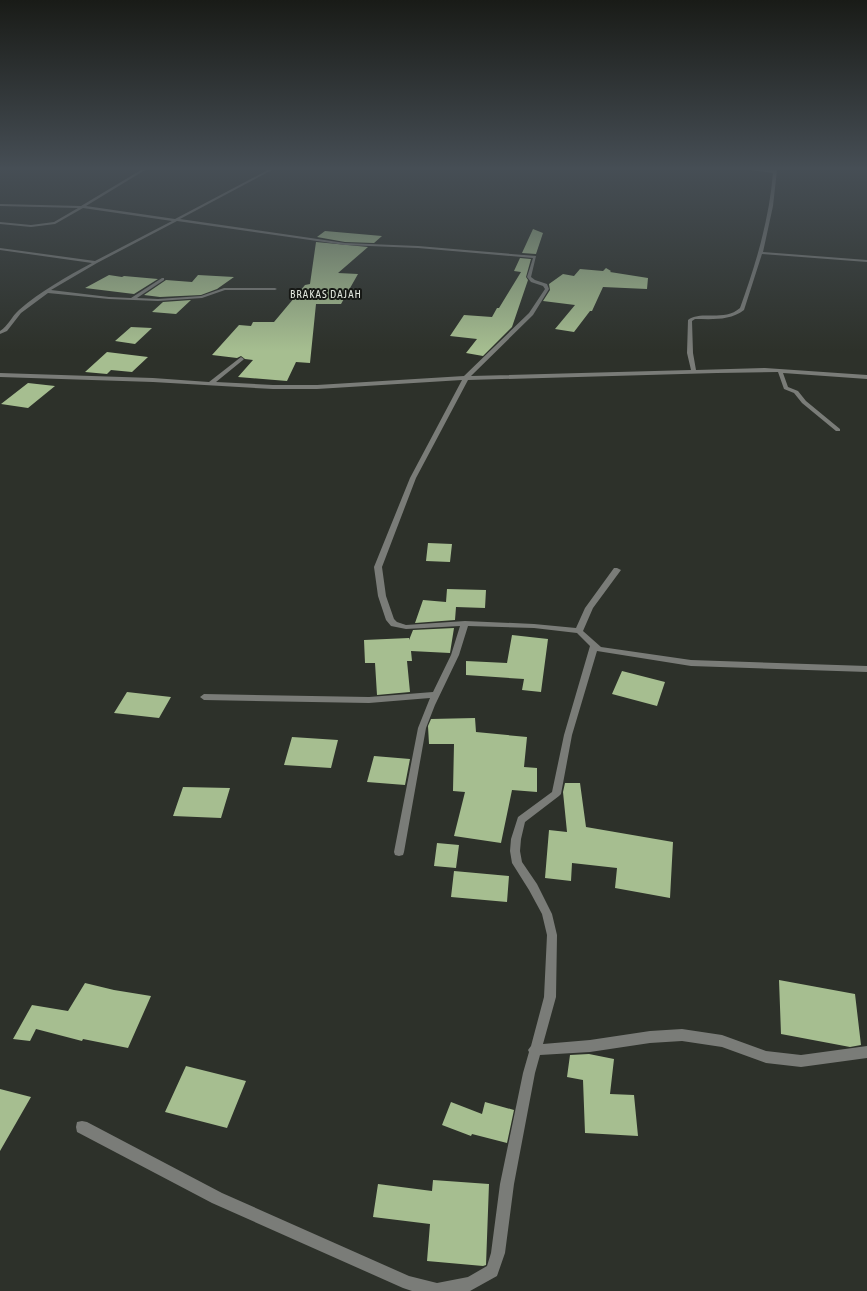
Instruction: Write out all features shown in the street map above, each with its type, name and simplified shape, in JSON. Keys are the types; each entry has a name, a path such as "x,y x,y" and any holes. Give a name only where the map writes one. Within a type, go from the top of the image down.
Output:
{"street":[{"path":"0,333 6,328 18,312 46,291 96,262 157,230"},
{"path":"253,230 345,244 426,248 535,257 536,259 529,277 532,281 545,285 547,289 531,314 466,378 413,478 378,567 382,596 390,620 394,624 406,626 465,624 534,626 579,631 594,646 606,650 691,663 867,669"},
{"path":"694,371 690,353 690,320 694,318 728,316 740,311 761,254 766,230"},
{"path":"0,249 96,262"},
{"path":"761,254 867,261"},
{"path":"132,300 162,279"},
{"path":"46,291 132,300 202,297 224,289 275,289"},
{"path":"0,328 6,328"},
{"path":"211,383 241,359"},
{"path":"0,375 211,383 273,387 316,387 466,378 694,371 780,371 867,377"},
{"path":"780,371 786,388 796,392 804,402 838,430"},
{"path":"579,631 589,608 617,570"},
{"path":"399,852 422,728 455,655 465,624"},
{"path":"82,1126 217,1198 408,1283 436,1290 470,1284 492,1271 498,1252 507,1184 534,1050 543,1026 550,996 552,935 547,914 533,887 517,862 515,851 516,839 521,820 527,814 546,803 556,794 568,735 594,646"},
{"path":"204,697 288,697 369,700 436,695"},
{"path":"534,1050 590,1046 650,1037 682,1035 722,1041 766,1057 800,1061 867,1052"}],"building":[{"path":"532,230 543,233 536,254 522,253"},
{"path":"325,231 382,236 374,243 345,242 317,237"},
{"path":"316,242 368,247 338,273 358,274 341,304 316,304 310,363 296,362 287,381 238,377 253,360 245,359 241,356 237,358 212,355 239,325 251,326 253,322 274,322 305,285 310,284"},
{"path":"520,258 531,259 526,277 528,280 512,327 483,356 466,353 477,339 450,336 464,315 492,317 521,272 514,271"},
{"path":"606,268 611,271 610,272 648,278 647,289 603,287 592,311 590,311 574,332 555,329 575,305 543,301 550,290 549,284 563,274 574,276 580,269 603,271"},
{"path":"109,275 158,279 134,294 85,288"},
{"path":"198,275 234,277 217,289 201,295 160,297 144,295 166,280 192,282"},
{"path":"191,300 176,314 152,312 163,302"},
{"path":"131,327 152,328 135,344 115,341"},
{"path":"107,352 148,357 132,372 111,370 107,374 85,372"},
{"path":"28,383 55,386 28,408 1,404"},
{"path":"428,543 452,544 450,562 426,561"},
{"path":"447,589 486,590 485,608 456,607 455,620 415,623 423,600 446,602"},
{"path":"454,628 450,653 411,651 412,661 407,661 410,692 377,695 375,663 365,663 364,640 409,638 409,640 413,630"},
{"path":"512,635 548,639 541,692 522,690 524,679 466,675 466,661 507,663"},
{"path":"622,671 665,682 657,706 612,694"},
{"path":"127,692 171,697 159,718 114,713"},
{"path":"475,718 476,732 527,737 524,767 537,768 537,792 512,790 501,843 454,836 465,792 453,791 454,744 429,744 428,726 431,719"},
{"path":"292,737 338,740 331,768 284,765"},
{"path":"374,756 410,759 405,785 367,782"},
{"path":"565,783 580,783 586,827 673,842 670,898 615,888 617,868 572,863 571,881 545,878 549,830 567,832 563,792"},
{"path":"183,787 230,788 221,818 173,816"},
{"path":"437,843 459,845 456,868 434,866"},
{"path":"454,871 509,876 507,902 451,897"},
{"path":"779,980 855,994 861,1045 850,1047 781,1034"},
{"path":"85,983 114,990 151,996 128,1048 83,1039 82,1041 36,1029 30,1041 13,1039 32,1005 68,1011"},
{"path":"589,1054 614,1059 610,1094 634,1095 638,1136 585,1133 583,1080 567,1077 570,1055"},
{"path":"186,1066 246,1081 227,1128 165,1112"},
{"path":"0,1089 31,1097 0,1151"},
{"path":"451,1102 482,1114 485,1102 514,1110 507,1143 472,1134 471,1136 442,1125"},
{"path":"433,1180 489,1184 486,1265 483,1266 427,1261 430,1224 373,1217 378,1184 432,1191"}],"district":[{"name":"BRAKAS DAJAH","path":"326,294"}]}
